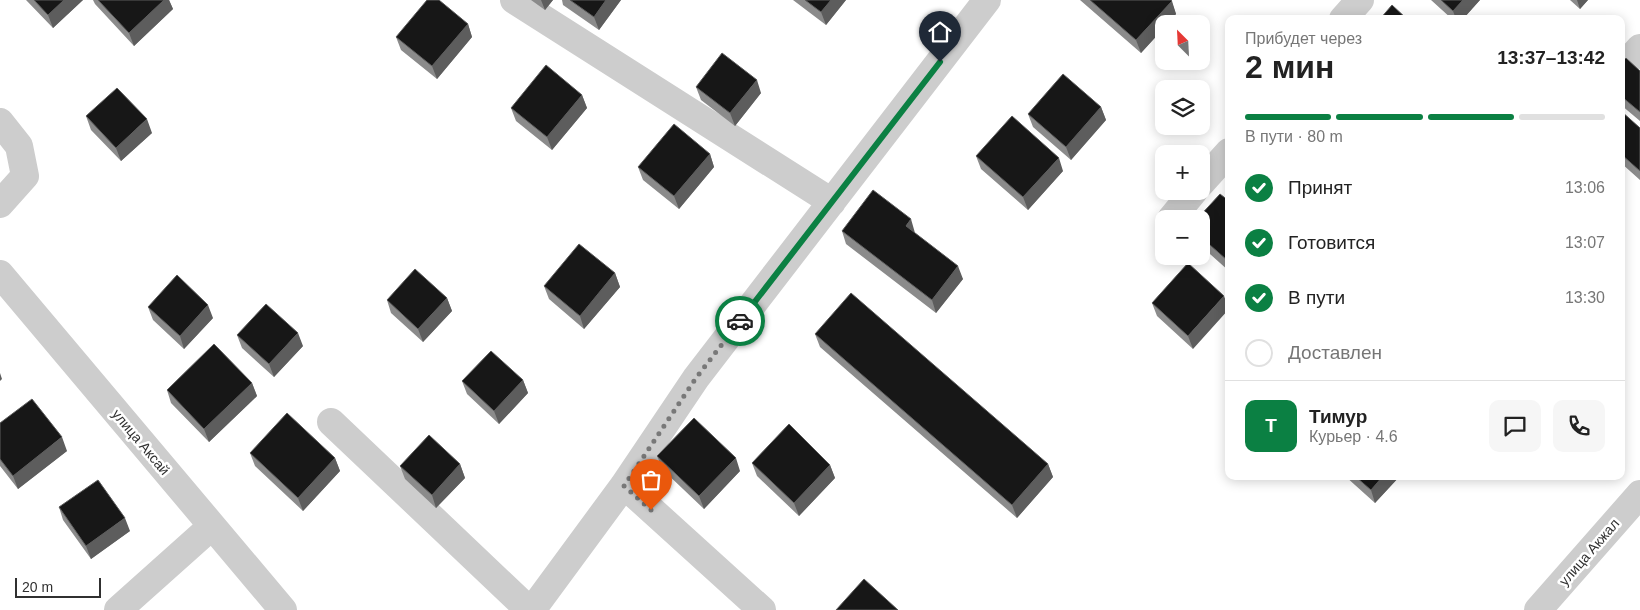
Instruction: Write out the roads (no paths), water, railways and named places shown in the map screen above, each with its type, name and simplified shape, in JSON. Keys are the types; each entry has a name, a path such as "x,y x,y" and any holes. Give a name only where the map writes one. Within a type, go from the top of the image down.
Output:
{"street":[{"path":"514,0 832,202"},
{"path":"331,422 530,610 624,486 696,378 987,0"},
{"path":"1347,15 1360,0"},
{"path":"1625,65 1640,48"},
{"path":"0,122 19,146 25,176 0,204"},
{"path":"1210,173 1225,156"},
{"path":"1178,210 1186,200"},
{"name":"улица Аксай","path":"0,274 283,610"},
{"path":"624,486 762,610"},
{"name":"улица Акжал","path":"1538,610 1640,494"},
{"path":"118,610 212,526"}]}
